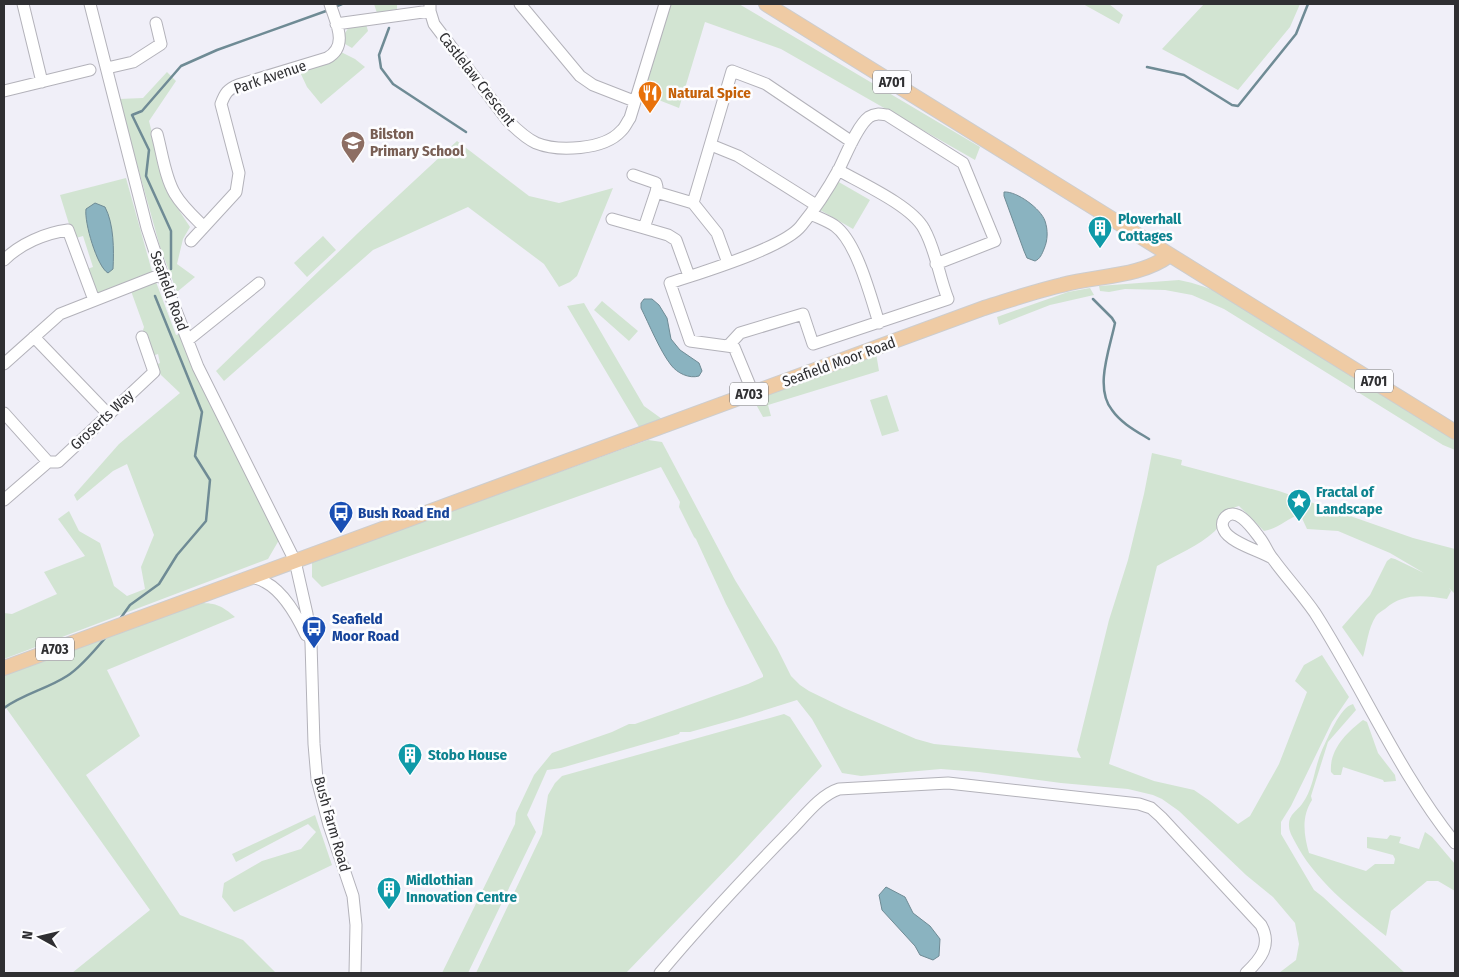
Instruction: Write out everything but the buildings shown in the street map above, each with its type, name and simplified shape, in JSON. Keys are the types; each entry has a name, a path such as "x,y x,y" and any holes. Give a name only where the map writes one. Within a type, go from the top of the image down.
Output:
{"main road":[{"name":"A701","path":"766,4 1170,255 1241,297 1455,432"},
{"name":"Seafield Moor Road","path":"4,668 984,308 1064,284 1142,270 1161,262 1170,255"}],"street":[{"path":"23,4 42,82"},
{"name":"Seafield Road","path":"90,4 147,228 162,274 214,400 295,561"},
{"path":"330,4 336,24 430,7"},
{"name":"Castlelaw Crescent","path":"430,7 434,24 508,121 521,134 534,142 552,148 568,148 591,146 611,139 621,131 630,118 665,4"},
{"path":"523,5 580,76 593,85 634,101"},
{"path":"156,23 166,56"},
{"name":"Park Avenue","path":"191,241 236,192 239,173 221,104 224,95 229,89 238,85 327,58 336,53 340,39 336,24"},
{"path":"106,68 133,62 161,44"},
{"path":"4,91 90,70"},
{"path":"693,203 732,71 766,84 852,142"},
{"path":"753,393 734,347 690,341 670,283 728,263 780,242 800,229 838,170 852,142 868,118 878,113 887,115 963,163 995,241 936,264"},
{"path":"157,134 174,194 190,214 203,226"},
{"path":"711,145 738,156 814,209 836,227 848,241 864,277 879,323"},
{"path":"728,346 740,333 803,314 813,344 948,299 924,229 917,218 904,208 838,170"},
{"path":"633,175 656,183 657,187 644,228"},
{"path":"656,192 693,203 717,233 728,263"},
{"path":"612,218 668,235 676,240 689,276"},
{"path":"4,243 8,256 33,241 68,230 94,300"},
{"path":"4,364 60,314 162,274"},
{"path":"188,340 259,283"},
{"path":"34,337 108,415"},
{"name":"Groserts Way","path":"4,500 48,462 58,462 154,372 142,337"},
{"path":"4,413 48,462"},
{"path":"1272,558 1314,612 1403,765 1434,815 1455,843"},
{"name":"Bush Farm Road","path":"295,561 311,644 317,779 329,825 353,896 356,925 355,973"},
{"name":"Bush Farm Road","path":"250,577 265,581 282,596 298,618 311,644"},
{"path":"660,973 741,880 832,791 948,783 1139,804 1151,808 1261,925 1266,942 1263,954 1246,973"}],"green space":[{"path":"374,4 397,4 397,9 377,13"},
{"path":"669,4 739,4 980,147 975,160 781,49 705,22 679,108 651,97 638,104"},
{"path":"1083,4 1109,4 1123,15 1119,24"},
{"path":"1204,4 1300,4 1290,27 1238,90 1162,49"},
{"path":"366,24 368,31 352,48 345,44 343,36 349,27"},
{"path":"341,52 365,67 321,104 307,87 300,72 326,64"},
{"path":"167,72 176,81 149,121 167,192 190,227 183,239 177,264 195,277 177,292 160,247 119,99 143,98"},
{"path":"457,141 529,196 559,203 613,188 577,276 559,287 544,264 468,207 373,250 224,381 216,371 358,233"},
{"path":"126,178 153,275 97,294 87,269 93,267 83,236 76,238 71,224 69,224 60,195"},
{"path":"837,181 870,200 853,229 820,210"},
{"path":"323,236 336,250 307,277 294,263"},
{"path":"1179,280 1221,294 1242,304 1350,375 1450,437 1455,441 1455,450 1443,445 1224,309 1192,295 1165,290 1125,289 1109,292 1100,291 1099,286"},
{"path":"156,282 176,335 179,334 279,540 268,559 4,659 4,613 12,614 57,594 44,572 85,556 58,519 69,511 79,531 100,543 114,586 127,596 145,589 141,567 154,535 127,464 113,471 77,501 74,495 119,444 180,393 161,375 155,365 160,363 158,354 152,356 131,291"},
{"path":"1090,288 1094,295 1050,305 999,325 997,317 1068,292"},
{"path":"602,301 638,331 629,341 594,310"},
{"path":"584,303 644,406 662,419 639,427 567,306"},
{"path":"876,353 879,371 768,405 771,416 763,417 753,399"},
{"path":"887,395 899,431 882,436 870,400"},
{"path":"648,440 662,442 735,580 777,648 791,676 809,691 844,708 916,739 934,744 1081,758 1077,750 1109,620 1128,560 1152,453 1182,460 1181,465 1279,491 1413,538 1455,549 1455,594 1449,588 1451,591 1447,599 1415,596 1392,604 1378,614 1373,621 1363,657 1342,627 1370,595 1387,561 1391,558 1395,559 1424,573 1390,553 1338,531 1307,529 1300,514 1264,531 1239,506 1230,510 1215,531 1209,536 1195,546 1157,566 1109,764 1154,781 1194,790 1238,824 1250,816 1279,764 1307,692 1295,681 1304,665 1322,655 1349,697 1332,722 1291,806 1281,822 1281,834 1314,890 1405,973 1279,973 1296,960 1299,944 1295,923 1273,897 1246,875 1179,811 1162,799 1128,789 1061,783 979,772 941,769 861,776 842,773 812,719 797,700 690,732 680,732 679,734 561,768 547,770 527,815 536,832 468,973 442,973 515,824 516,813 534,775 552,753 629,724 635,724 748,684 763,677 763,675 726,604 679,507 680,502 661,467 322,587 312,577 312,562"},
{"path":"200,603 219,606 235,617 107,670 140,736 86,775 180,915 243,940 276,973 72,973 150,910 4,705 4,675"},
{"path":"1353,704 1356,710 1328,742 1311,796 1312,800 1305,819 1309,853 1366,871 1375,864 1394,864 1395,859 1393,855 1367,848 1367,837 1387,839 1390,835 1401,837 1399,843 1419,849 1425,832 1432,837 1455,864 1455,891 1438,881 1427,881 1391,911 1386,936 1347,904 1323,881 1302,855 1289,828 1291,816 1306,798 1319,757 1331,731 1339,717 1348,706"},
{"path":"784,714 790,717 822,766 737,858 626,973 476,973 542,834 548,795 562,776"},
{"path":"1363,720 1367,722 1378,753 1395,775 1396,781 1384,782 1383,780 1343,767 1341,775 1334,775 1331,772 1333,756 1340,742"},
{"path":"315,815 332,865 234,912 222,897 224,883 262,861 301,849 316,832 308,824 236,862 232,854"}],"water":[{"path":"1004,192 1015,194 1022,198 1034,206 1043,216 1047,231 1046,242 1041,256 1035,261 1027,258"},
{"path":"95,203 105,207 112,229 113,269 108,273 96,254 87,224 86,209"},
{"path":"644,299 652,299 659,305 667,318 671,339 680,350 699,363 702,371 699,376 691,377 684,375 676,371 671,365 641,308 641,303"},
{"path":"886,887 905,897 913,913 930,926 940,939 939,956 933,960 920,955 915,946 882,910 879,895"}],"waterway":[{"path":"337,6 342,4"},
{"path":"1147,67 1184,75 1232,105 1238,106 1296,34 1308,4"},
{"path":"171,269 171,231 146,176 149,150 132,115 142,111 181,66 217,50 326,11"},
{"path":"389,28 379,55 381,68 393,84 466,132"},
{"path":"120,619 130,605 159,584 177,555 206,521 210,480 195,456 202,412 155,296"},
{"path":"1093,299 1115,323 1105,368 1104,391 1107,401 1120,419 1149,439"},
{"path":"4,708 72,673 93,653 106,637"}],"place":[{"name":"Natural Spice","path":"650,114"},
{"name":"Bilston Primary School","path":"353,164"},
{"name":"Ploverhall Cottages","path":"1100,249"},
{"name":"Fractal of Landscape","path":"1299,522"},
{"name":"Bush Road End","path":"341,534"},
{"name":"Seafield Moor Road","path":"314,649"},
{"name":"Stobo House","path":"410,776"},
{"name":"Midlothian Innovation Centre","path":"389,910"}]}
